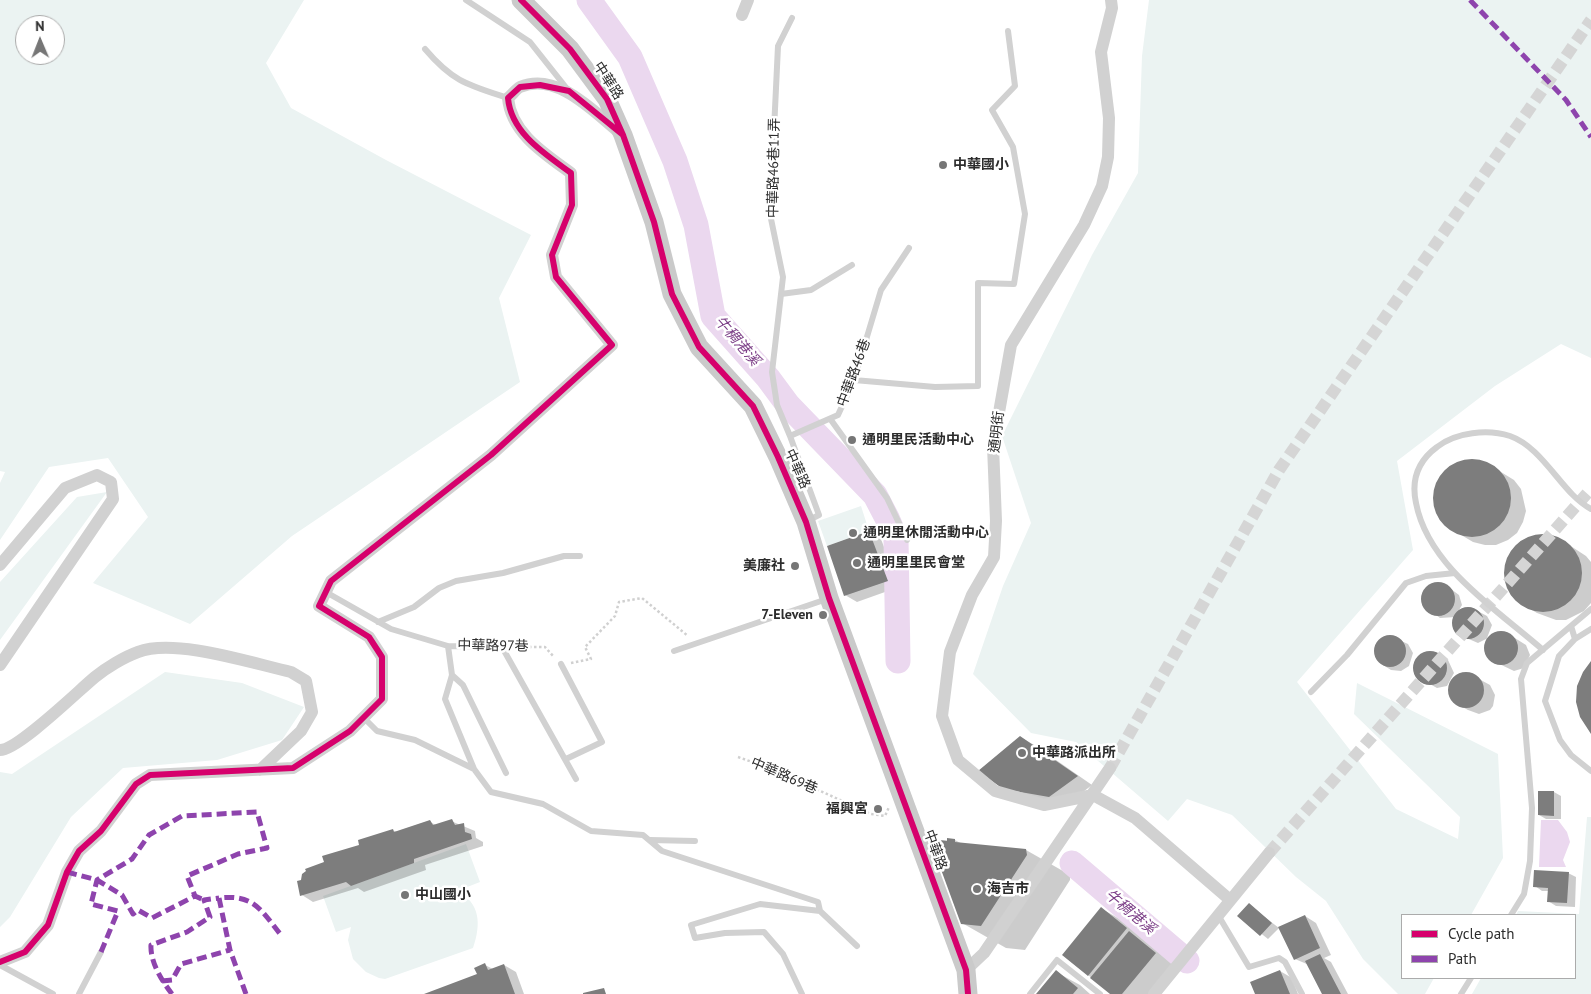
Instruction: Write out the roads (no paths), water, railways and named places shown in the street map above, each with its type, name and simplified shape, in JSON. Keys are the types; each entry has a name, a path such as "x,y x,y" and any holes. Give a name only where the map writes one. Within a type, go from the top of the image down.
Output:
{"street":[{"name":"中華路","path":"521,0 570,49 607,99 623,135 654,222 672,294 699,347 753,406 778,457 806,522 829,598 966,970 968,994"},
{"path":"742,15 748,0"},
{"name":"通明街","path":"1093,795 1044,805 995,791 958,760 942,716 950,652 972,595 994,557 996,521 993,446 1012,345 1084,225 1102,186 1108,157 1109,118 1100,52 1112,8 1111,0"},
{"path":"0,964 24,952 48,925 67,872 79,851 101,831 136,784 150,775 293,768 364,719 382,699 382,657 369,637 319,606 324,591 331,581 491,455 612,345 556,277 552,255 572,204 571,173 538,150 521,131 509,108 508,98 520,87 540,84 568,90 623,135"},
{"path":"0,565 65,488 97,475 111,482 113,499 0,665"},
{"path":"0,750 6,750 22,739 97,675 138,652 175,647 290,672 306,681 312,712 300,731 260,770"},
{"path":"966,970 984,953 1110,768"},
{"path":"1093,795 1135,818 1229,899"},
{"path":"1154,994 1229,899 1269,853"}],"lane":[{"path":"466,0 530,42 568,90"},
{"name":"中華路46巷11弄","path":"792,18 778,46 770,214 782,277 772,372 777,405 793,435"},
{"path":"854,380 935,387 978,386 978,283 1014,284 1025,214 1013,147 992,110 1015,86 1008,32"},
{"path":"425,49 438,65 462,83 508,98"},
{"name":"中華路46巷","path":"793,435 838,416 854,380 881,290 909,248"},
{"path":"781,294 812,290 852,265"},
{"path":"828,421 887,498 907,540"},
{"path":"1543,650 1455,573 1431,545 1419,519 1414,495 1415,476 1422,461 1437,446 1446,442 1481,432 1508,435 1525,442 1591,509"},
{"path":"793,435 819,515 806,522"},
{"path":"378,622 414,607 439,588 456,580 503,573 564,556 580,556"},
{"path":"1311,692 1347,655 1406,583 1426,576 1455,573"},
{"name":"中華路97巷","path":"324,591 391,629 448,646 502,648 566,759"},
{"path":"674,651 695,642 829,598"},
{"path":"1512,914 1524,894 1530,861 1532,808 1521,679 1527,663 1591,609"},
{"path":"1570,626 1575,639"},
{"path":"1591,629 1575,639 1559,656 1545,701 1560,740 1571,754 1591,771"},
{"path":"448,646 452,675 445,699 474,770 491,792 542,804 591,830 643,835 662,851 818,902 820,911 856,946"},
{"path":"561,664 602,742 566,759 576,779"},
{"path":"452,675 464,685 506,773"},
{"path":"364,719 377,730 415,740 474,770"},
{"path":"650,840 695,841"},
{"path":"802,994 783,954 764,932 725,933 695,938 691,925 760,904 820,911"},
{"path":"1218,915 1249,967 1280,958 1285,962 1302,994"},
{"path":"79,994 101,952"},
{"path":"1030,994 1058,960 1100,994"},
{"path":"0,964 53,994"},
{"path":"1461,994 1470,979"}],"waterway":[{"name":"牛稠港溪","path":"589,0 630,57 675,161 696,225 713,316 768,378 788,405 875,495 887,518 896,539 898,661"},
{"name":"牛稠港溪","path":"1072,863 1187,961"}],"tunnel":[{"path":"1110,768 1279,470 1591,20"},
{"path":"1269,853 1591,489"}],"place":[{"name":"中華國小","path":"943,165"},
{"name":"通明里民活動中心","path":"852,440"},
{"name":"通明里休閒活動中心","path":"853,533"},
{"name":"通明里里民會堂","path":"857,563"},
{"name":"美廉社","path":"795,566"},
{"name":"7-Eleven","path":"823,615"},
{"name":"中華路派出所","path":"1022,753"},
{"name":"福興宮","path":"878,809"},
{"name":"海吉市","path":"977,889"},
{"name":"中山國小","path":"405,895"}]}
